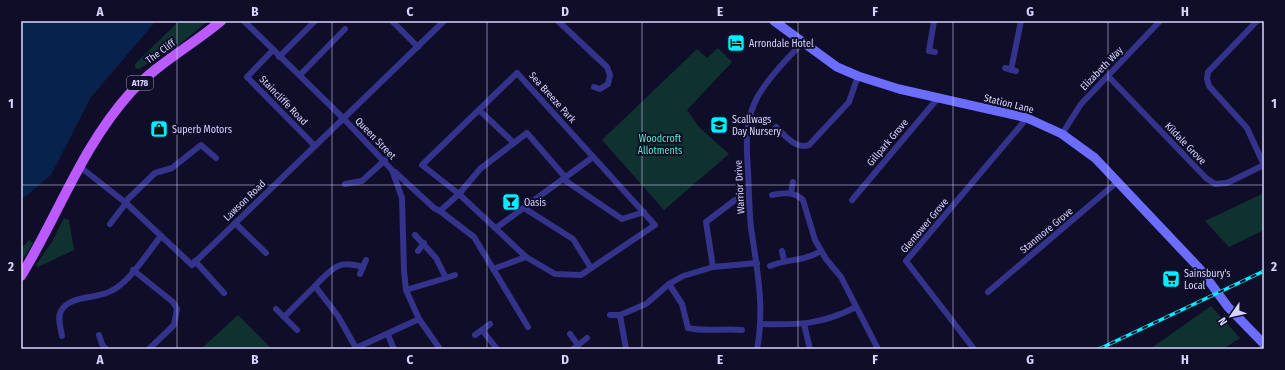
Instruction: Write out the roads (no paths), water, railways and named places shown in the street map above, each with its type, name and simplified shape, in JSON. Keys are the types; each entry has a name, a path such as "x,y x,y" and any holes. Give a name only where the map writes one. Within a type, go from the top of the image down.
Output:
{"main road":[{"name":"The Cliff","path":"79,166 117,110 144,79 156,68 221,21"},
{"name":"Station Lane","path":"774,21 837,67 858,76 899,89 1027,118 1062,134 1095,158 1200,269 1228,307 1264,344"},
{"name":"A178","path":"21,276 42,243 79,166"}],"street":[{"name":"Queen Street","path":"244,21 385,160 392,170 402,198 406,290 419,319 440,349"},
{"path":"279,56 315,21"},
{"path":"392,21 418,47"},
{"name":"Lawson Road","path":"195,261 444,21"},
{"path":"558,21 607,67 610,75 608,84 600,89 594,87"},
{"path":"934,21 928,51 935,52"},
{"path":"1011,70 1021,21"},
{"name":"Elizabeth Way","path":"1062,134 1081,104 1160,21"},
{"path":"1258,21 1208,72 1207,79 1209,86 1247,128 1264,165"},
{"path":"300,75 345,29"},
{"name":"Warrior Drive","path":"757,349 761,307 750,209 746,134 750,115 758,97 770,78 803,42"},
{"name":"Staincliffe Road","path":"273,50 247,77 315,146"},
{"name":"Sea Breeze Park","path":"517,73 593,157 655,225 581,275 555,274 526,257 459,194 422,165 517,73"},
{"path":"776,127 796,145 803,147 809,145 849,102 858,76"},
{"name":"Kildale Grove","path":"1108,76 1206,178 1215,184 1227,183 1264,165"},
{"name":"Gillpark Grove","path":"852,200 938,98"},
{"path":"479,110 514,144"},
{"name":"Glentower Grove","path":"974,349 906,261 1027,118"},
{"path":"440,211 459,194 480,169 527,133 564,178 622,218 644,212"},
{"path":"110,224 125,203 155,173 172,168 201,145 216,158"},
{"path":"496,228 593,157"},
{"path":"345,184 362,181 385,160"},
{"path":"79,166 125,203 192,265 195,261 224,293"},
{"path":"392,170 434,208 474,237 528,327"},
{"path":"791,193 793,182"},
{"name":"Stanmore Grove","path":"988,292 1117,182"},
{"path":"772,195 791,193 803,200 809,226 821,251 840,277 878,349"},
{"path":"714,267 706,222 735,200"},
{"path":"524,208 573,239 591,268"},
{"path":"235,223 266,253"},
{"path":"62,336 59,318 60,312 64,307 70,303 111,292 133,270 161,236"},
{"path":"415,236 424,243 436,258 446,278"},
{"path":"418,251 424,243"},
{"path":"782,251 784,260"},
{"path":"770,266 784,260 800,260 811,257 821,251"},
{"path":"493,269 526,257"},
{"path":"360,274 366,260"},
{"path":"610,315 620,315 646,304 669,284 682,276 714,267 757,263"},
{"path":"284,316 331,270 340,264 352,264 363,267"},
{"path":"133,270 173,302 177,309 174,325 149,349"},
{"path":"406,290 455,275"},
{"path":"669,284 682,304 688,328 699,330 742,330"},
{"path":"315,286 338,316 355,348 388,335 419,319"},
{"path":"760,324 804,324 829,319 856,307"},
{"path":"276,309 297,330"},
{"path":"620,315 626,349"},
{"path":"475,335 490,324"},
{"path":"804,324 810,349"},
{"path":"482,330 497,349"},
{"path":"570,334 576,347 586,338"},
{"path":"388,335 394,349"},
{"path":"100,336 102,344 106,349"}],"water":[{"path":"21,21 156,21 91,97 51,175 21,200"}],"railway":[{"path":"1099,349 1264,271"}],"place":[{"name":"Arrondale Hotel","path":"736,43"},
{"name":"Scallwags Day Nursery","path":"719,125"},
{"name":"Superb Motors","path":"159,129"},
{"name":"Oasis","path":"511,202"},
{"name":"Sainsbury's Local","path":"1171,279"}],"park label":[{"name":"Woodcroft Allotments","path":"660,144"}]}
